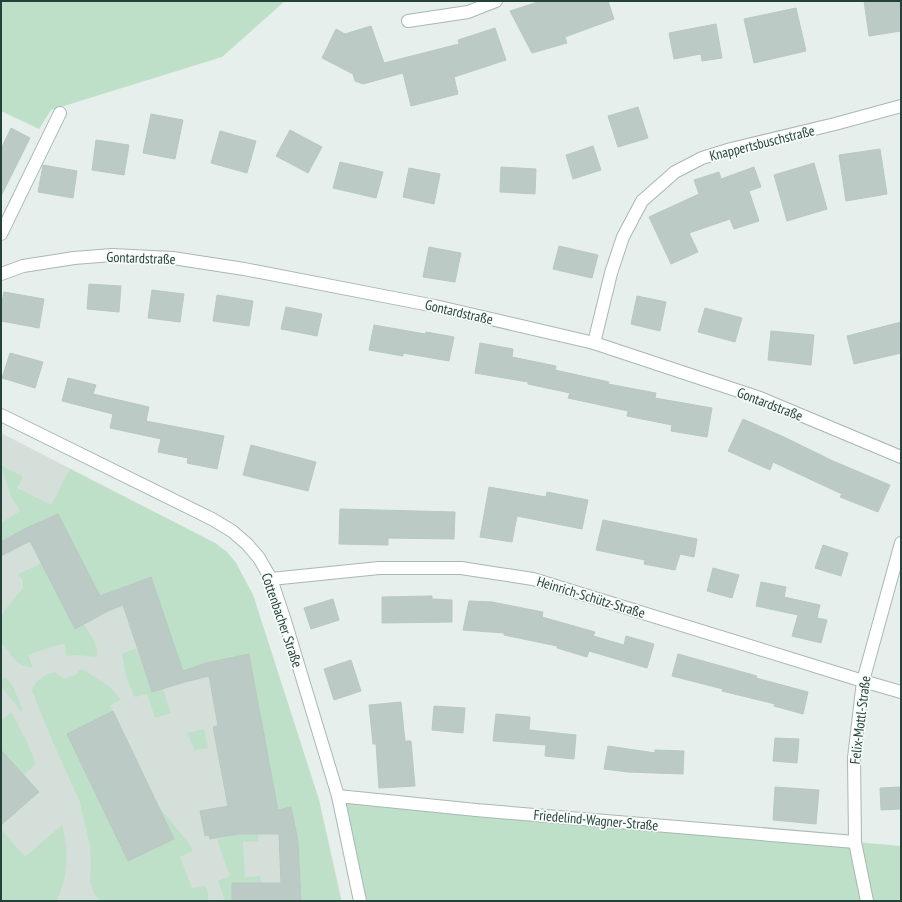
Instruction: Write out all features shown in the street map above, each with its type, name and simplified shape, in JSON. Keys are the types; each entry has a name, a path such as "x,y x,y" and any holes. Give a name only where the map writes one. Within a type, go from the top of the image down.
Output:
{"street":[{"path":"408,21 468,12 496,1"},
{"name":"Knappertsbuschstraße","path":"594,343 611,273 623,237 642,202 675,172 702,158 731,149 835,124 901,106"},
{"path":"1,234 60,113"},
{"name":"Gontardstraße","path":"1,274 23,266 74,258 112,255 174,258 244,269 435,306 594,343 760,398 901,457"},
{"name":"Cottenbacher Straße","path":"1,415 212,519 232,531 247,544 259,558 271,579 285,621 338,796 360,901"},
{"name":"Felix-Mottl-Straße","path":"867,901 855,842 854,758 863,681 901,543"},
{"name":"Heinrich-Schütz-Straße","path":"271,579 379,568 461,568 533,579 901,692"},
{"name":"Friedelind-Wagner-Straße","path":"338,796 484,811 855,842"}],"shaded area":[{"path":"1,433 215,543 227,552 236,563 253,595 319,800 342,901 1,901"}],"green space":[{"path":"1,1 285,1 222,57 51,110 39,129 1,111"},
{"path":"1,465 22,476 22,480 17,488 51,505 70,469 215,543 227,552 236,563 253,595 319,800 341,901 301,901 298,836 279,836 282,831 249,655 206,663 183,671 151,577 100,596 58,514 24,529 1,542 1,523 20,511 11,497"},
{"path":"42,563 75,629 84,624 91,635 96,644 98,653 97,657 77,655 66,656 65,644 54,646 28,655 33,667 27,667 14,659 1,642 1,617 23,588 23,581 18,574"},
{"path":"136,648 152,692 163,689 171,713 155,718 147,694 134,696 126,676 122,654"},
{"path":"82,669 110,687 121,700 110,705 113,711 67,734 128,861 174,839 159,807 188,842 193,851 180,857 192,888 206,886 208,901 100,901 94,893 90,882 90,846 80,802 32,691 36,683 47,675 55,672 64,679 77,674 79,670"},
{"path":"6,677 13,686 22,709 21,712 1,686 1,680"},
{"path":"11,712 27,742 36,764 24,775 1,750 1,721"},
{"path":"204,729 208,748 195,750 187,733"},
{"path":"338,796 901,846 901,901 361,901"},
{"path":"62,825 67,854 63,883 56,901 1,900 1,829 25,857"},
{"path":"231,825 249,834 258,834 258,841 243,842 245,877 260,876 261,883 232,883 232,901 225,901 218,881 230,876 217,840 233,835"}],"building":[{"path":"541,1 608,1 614,19 565,37 567,43 532,53 510,11"},
{"path":"864,1 901,1 901,31 869,36"},
{"path":"796,8 806,51 754,63 744,19"},
{"path":"716,24 722,58 702,61 701,54 674,59 669,33"},
{"path":"371,26 384,63 459,44 458,40 495,28 506,60 454,77 458,94 411,106 403,73 363,84 355,81 353,74 322,58 336,29 345,34"},
{"path":"638,107 648,138 618,147 608,116"},
{"path":"151,114 183,120 175,159 143,153"},
{"path":"11,128 30,138 1,196 1,149"},
{"path":"290,130 322,147 308,173 276,156"},
{"path":"220,131 256,141 247,173 211,163"},
{"path":"96,140 129,145 124,175 92,170"},
{"path":"593,146 601,170 573,179 566,155"},
{"path":"880,149 887,194 846,201 839,155"},
{"path":"340,162 383,172 376,198 333,188"},
{"path":"814,163 827,209 787,221 774,175"},
{"path":"43,165 77,171 73,198 38,192"},
{"path":"501,167 536,169 535,194 500,192"},
{"path":"754,167 761,187 749,191 759,221 734,229 730,219 689,233 698,252 671,264 649,217 699,194 694,180 719,172 721,179"},
{"path":"409,168 440,174 434,204 403,197"},
{"path":"559,246 598,255 592,278 553,269"},
{"path":"429,247 461,253 455,282 423,277"},
{"path":"89,284 121,286 119,312 87,309"},
{"path":"152,290 184,294 180,322 148,318"},
{"path":"4,292 44,299 39,328 1,321 1,307"},
{"path":"217,295 253,301 249,326 213,321"},
{"path":"637,296 666,302 660,331 631,324"},
{"path":"286,307 322,314 317,336 281,329"},
{"path":"705,308 742,318 735,342 698,332"},
{"path":"901,322 901,353 854,364 847,336"},
{"path":"374,325 425,334 426,332 454,337 449,361 403,353 403,356 369,350"},
{"path":"771,331 814,335 811,365 768,360"},
{"path":"480,343 513,349 512,357 556,366 555,370 609,382 608,384 656,393 655,398 712,408 707,437 671,431 672,425 627,416 628,411 568,398 570,393 528,384 528,382 475,373"},
{"path":"10,353 43,362 35,388 2,378"},
{"path":"68,378 96,385 93,394 149,407 146,421 224,436 217,469 187,463 188,458 158,452 161,439 110,428 113,414 62,401"},
{"path":"743,419 833,461 890,485 878,512 840,497 842,494 773,462 770,470 728,451"},
{"path":"251,445 316,462 308,491 243,475"},
{"path":"489,487 546,497 547,492 588,500 582,529 517,516 512,542 480,537"},
{"path":"340,509 455,512 454,539 388,538 388,545 339,544"},
{"path":"58,514 100,596 151,577 183,671 206,663 249,654 278,810 291,807 298,841 301,901 232,901 232,883 281,883 279,834 239,834 210,839 209,835 205,836 200,811 228,806 213,727 218,726 209,676 152,692 123,605 108,611 75,629 30,541 1,556 1,542 24,529"},
{"path":"603,520 697,539 694,557 680,554 675,570 644,564 645,560 596,550"},
{"path":"823,545 848,553 841,576 815,568"},
{"path":"713,568 739,575 732,598 707,591"},
{"path":"761,582 786,587 784,597 820,605 817,618 827,620 821,643 792,636 798,615 756,606"},
{"path":"432,596 432,599 452,600 452,622 382,623 382,597"},
{"path":"333,599 339,620 311,629 304,608"},
{"path":"469,601 492,602 543,612 542,617 595,632 593,636 624,645 626,636 654,644 647,668 589,651 587,657 557,648 557,646 504,635 504,633 463,630"},
{"path":"678,654 808,692 803,714 774,706 775,704 722,691 723,689 672,676"},
{"path":"351,660 361,691 334,700 324,669"},
{"path":"401,702 405,741 411,741 415,786 379,788 376,744 373,744 369,705"},
{"path":"434,706 465,708 463,733 432,730"},
{"path":"113,711 174,839 128,861 67,734"},
{"path":"496,714 530,717 529,730 576,735 574,759 545,756 546,745 493,741"},
{"path":"775,738 799,739 797,763 773,761"},
{"path":"608,746 655,753 655,750 684,751 683,774 628,772 604,769"},
{"path":"1,750 39,792 1,825"},
{"path":"775,787 819,790 816,824 773,820"},
{"path":"901,787 901,809 881,810 880,788"}]}
